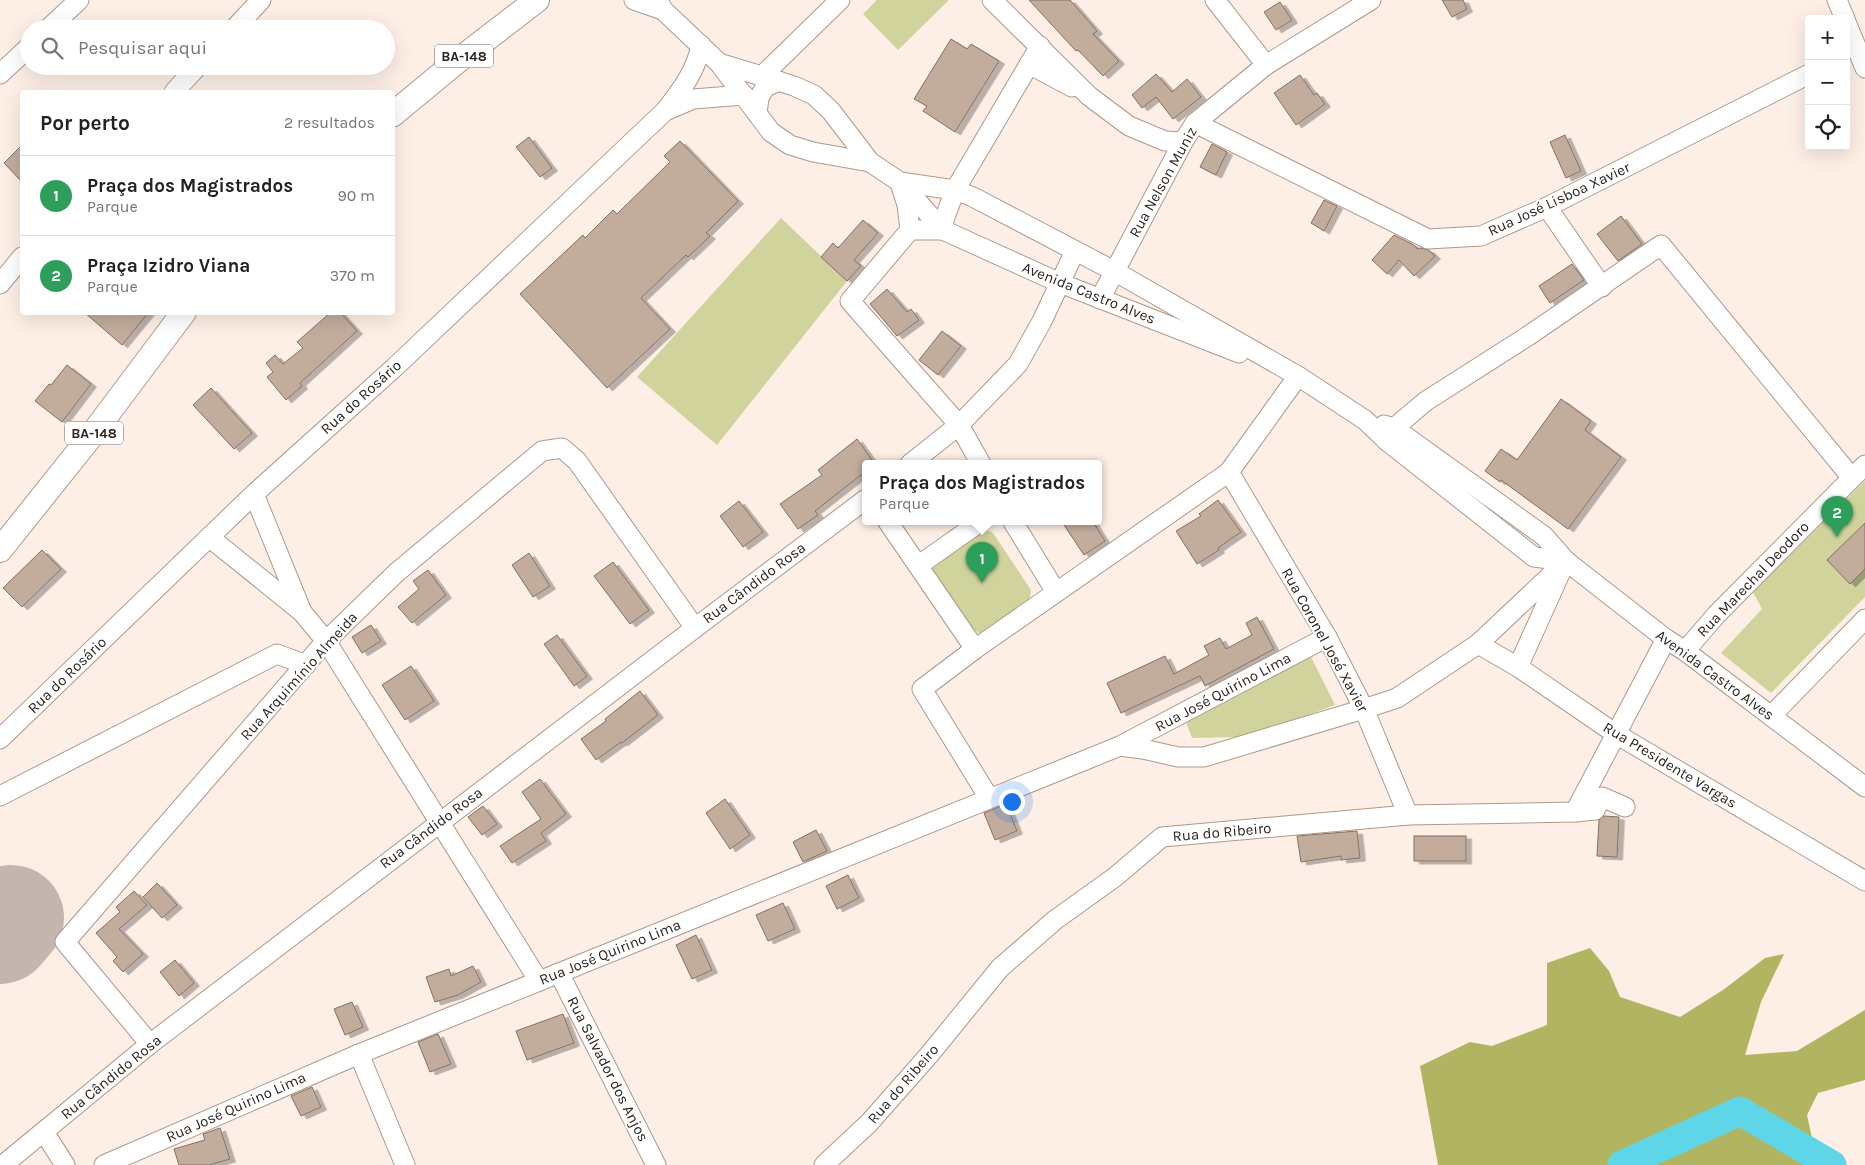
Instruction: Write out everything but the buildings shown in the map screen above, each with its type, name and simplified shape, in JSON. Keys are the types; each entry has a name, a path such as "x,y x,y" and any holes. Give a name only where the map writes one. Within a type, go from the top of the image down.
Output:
{"main road":[{"name":"BA-148","path":"395,113 455,63 538,0"},
{"name":"BA-148","path":"0,550 91,436 177,315"}],"street":[{"path":"58,20 79,0"},
{"path":"242,20 261,0"},
{"path":"634,0 660,5"},
{"path":"757,113 759,98 770,79 840,0"},
{"path":"992,0 1089,96 1129,126 1165,141 1183,142"},
{"path":"1215,0 1266,65"},
{"name":"Rua Nelson Muniz","path":"1100,299 1183,142 1195,124 1266,65 1371,0"},
{"path":"1838,0 1865,68"},
{"name":"Avenida Castro Alves","path":"660,5 719,63 771,132 790,145 813,152 870,162"},
{"path":"665,110 690,78 699,58 701,45"},
{"path":"910,230 943,230 944,220 955,190 1040,46"},
{"path":"0,74 20,55"},
{"name":"Avenida Castro Alves","path":"719,63 794,86 814,95 831,111 870,162 900,182 943,230 1060,283 1298,376"},
{"path":"1029,64 1089,96"},
{"path":"176,90 190,75"},
{"name":"Rua José Lisboa Xavier","path":"1195,124 1428,239 1481,236 1547,207 1805,76"},
{"name":"Rua do Rosário","path":"0,740 254,494 395,367 665,110 693,99 744,95"},
{"path":"813,152 835,139 838,122"},
{"path":"900,182 907,205 910,230 850,301 959,425 979,460"},
{"name":"Avenida Castro Alves","path":"900,182 955,190 973,197 1114,271 1298,376 1544,536 1566,561 1666,639 1685,651 1828,761 1865,787"},
{"path":"1547,207 1602,287"},
{"path":"1391,435 1426,401 1602,287 1661,245 1858,472"},
{"path":"915,460 959,425 1018,364 1042,321 1075,251"},
{"path":"0,284 20,259"},
{"path":"989,798 922,689 975,649 1230,472 1298,376"},
{"name":"Rua Arquimínio Almeida","path":"150,1044 65,942 326,641 396,573 542,451 562,448 577,461 695,628"},
{"name":"Rua Coronel José Xavier","path":"1230,472 1327,637 1364,709 1408,815"},
{"name":"Rua Marechal Deodoro","path":"1685,651 1717,614 1858,472"},
{"path":"254,494 302,612"},
{"name":"Rua Cândido Rosa","path":"3,1165 150,1044 439,822 862,502"},
{"path":"890,525 975,649"},
{"path":"919,565 976,525"},
{"path":"1015,525 1056,592"},
{"path":"209,537 302,612 326,641 539,981"},
{"path":"1518,667 1566,561"},
{"name":"Rua José Quirino Lima","path":"1120,746 1178,756 1204,757 1397,698 1478,644 1566,561"},
{"path":"1771,716 1865,619"},
{"name":"Rua José Quirino Lima","path":"104,1165 359,1054 1120,746 1327,637"},
{"path":"1575,812 1666,639"},
{"name":"Rua Presidente Vargas","path":"1478,644 1518,667 1616,734 1865,881"},
{"path":"0,796 277,654 306,665"},
{"path":"1165,723 1167,739 1178,756"},
{"name":"Rua do Ribeiro","path":"824,1165 869,1123 929,1055 1000,968 1056,920 1115,877 1162,837 1408,815 1575,812 1595,810 1602,797 1625,807"},
{"name":"Rua Salvador dos Anjos","path":"559,973 656,1165"},
{"path":"359,1054 405,1165"},
{"path":"44,1132 64,1165"}],"green space":[{"path":"877,0 949,0 898,50 863,14"},
{"path":"781,218 847,281 717,445 637,377"},
{"path":"1865,481 1865,597 1771,693 1721,653 1762,609 1753,592"},
{"path":"986,530 993,533 1031,590 1030,599 1026,605 987,634 980,634 971,627 933,576 933,568 980,532"},
{"path":"1310,655 1335,705 1297,719 1236,737 1192,738 1184,717"},
{"path":"1590,948 1609,971 1620,997 1680,1017 1723,990 1765,958 1784,954 1761,1002 1745,1055 1797,1051 1865,1010 1865,1080 1818,1093 1807,1115 1818,1165 1438,1165 1420,1066 1470,1042 1492,1046 1547,1025 1547,963"}],"waterway":[{"path":"1622,1165 1740,1111 1832,1165"}],"runway":[{"path":"0,931 11,918"}],"place":[{"name":"Praça Izidro Viana","path":"1837,537"},
{"name":"Praça dos Magistrados","path":"982,583"}]}
